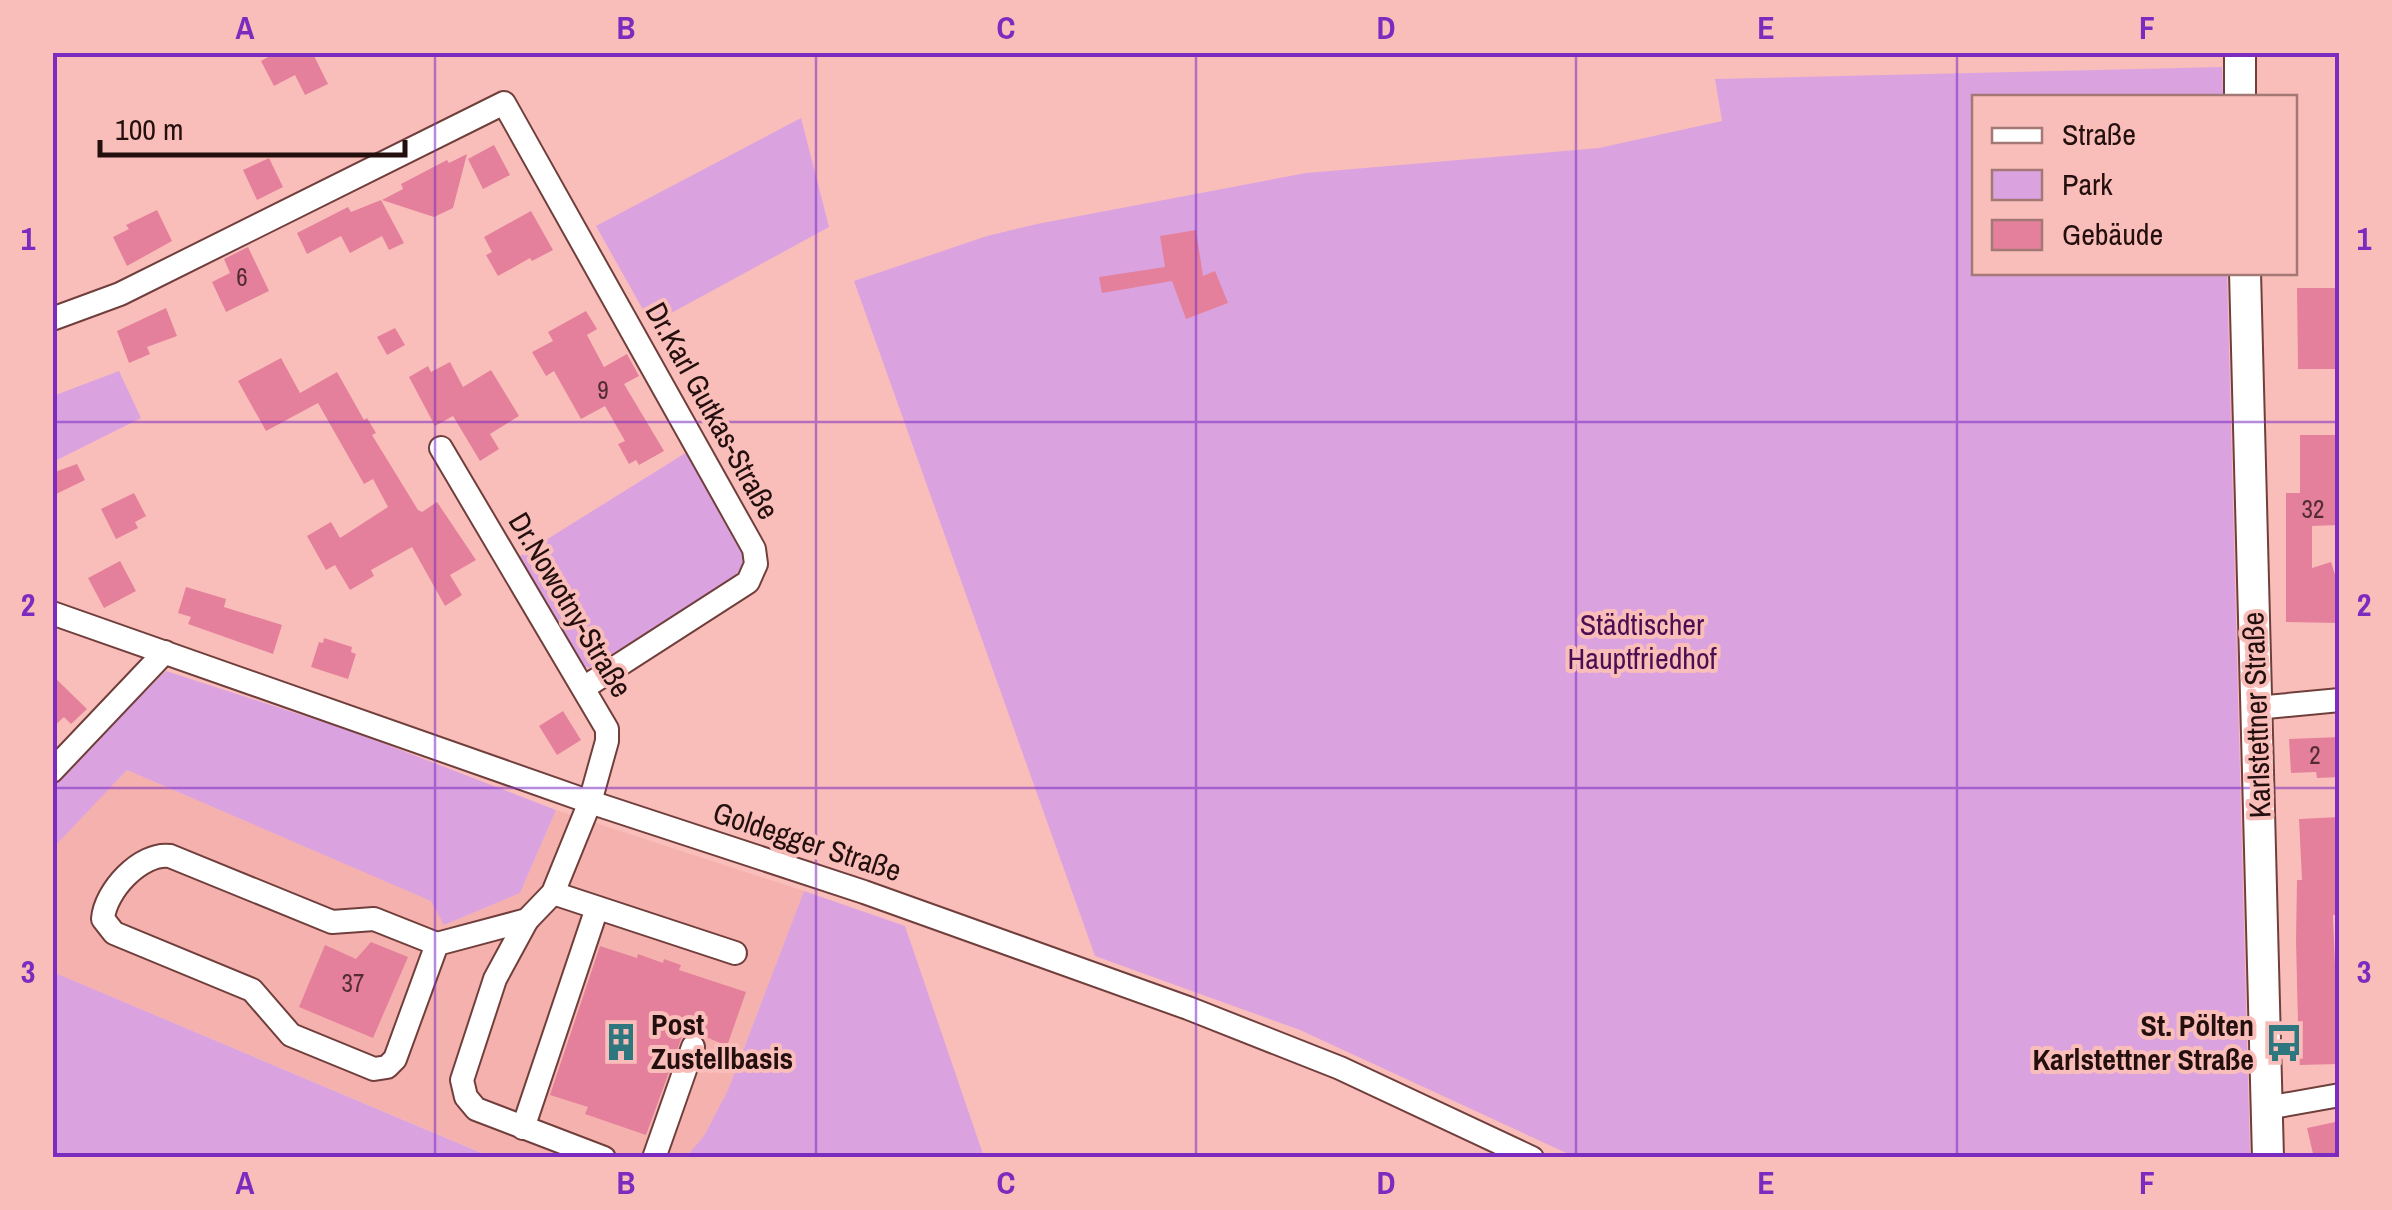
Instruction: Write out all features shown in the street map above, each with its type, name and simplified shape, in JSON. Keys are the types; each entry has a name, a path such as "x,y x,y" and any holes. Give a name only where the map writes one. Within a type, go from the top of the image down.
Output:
{"main road":[{"path":"2240,52 2240,95"},
{"name":"Karlstettner Straße","path":"2244,275 2268,1158"}],"street":[{"name":"Dr.Karl Gutkas-Straße","path":"52,319 120,294 504,103 754,548 756,564 748,582 585,687"},
{"name":"Dr.Nowotny-Straße","path":"441,448 607,729 590,802 553,894"},
{"name":"Goldegger Straße","path":"52,614 590,802 864,892 1188,1008 1340,1068 1532,1158"},
{"path":"52,771 164,652"},
{"path":"2256,708 2340,700"},
{"path":"437,944 395,1059 386,1067 374,1069 291,1034 252,990 114,933 103,919 104,904 141,862 157,854 332,922 374,919 437,944 528,920"},
{"path":"604,1158 476,1109 466,1097 462,1080 495,978 528,920 553,894 735,953"},
{"path":"524,1128 598,908"},
{"path":"654,1158 692,1047"},
{"path":"2267,1108 2340,1095"}],"shaded area":[{"path":"127,770 432,901 444,925 520,893 556,810 804,891 728,1090 704,1136 686,1157 492,1157 53,972 52,848"}],"green space":[{"name":"Städtischer Hauptfriedhof","path":"2222,67 2223,95 1972,95 1972,275 2227,275 2250,1157 1575,1157 1300,1030 1095,956 854,281 987,236 1037,224 1306,173 1599,148 1722,121 1715,79"},
{"path":"801,118 829,227 651,324 596,226"},
{"path":"119,371 141,418 53,462 53,396"},
{"path":"687,452 743,553 741,568 724,585 589,668 582,666 517,558"},
{"path":"166,671 354,732 556,810 520,893 444,925 431,901 127,770 53,848 53,783"},
{"path":"804,891 905,926 984,1157 686,1157 704,1136 728,1090"},
{"path":"53,972 491,1157 53,1157"}],"building":[{"path":"277,52 312,52 328,84 305,95 295,75 274,86 261,61"},
{"path":"494,145 510,175 483,189 468,159"},
{"path":"467,154 453,208 434,217 382,200 403,189 401,184"},
{"path":"269,158 283,187 257,200 243,170"},
{"path":"381,200 404,243 389,250 382,236 350,253 341,236 307,254 297,233 348,207 351,212"},
{"path":"157,210 172,241 127,266 113,237 129,229 126,225"},
{"path":"531,211 553,250 498,276 486,255 492,252 484,237"},
{"path":"1196,230 1203,276 1215,271 1228,303 1186,319 1172,281 1102,293 1099,277 1165,267 1160,236"},
{"path":"248,247 269,291 226,312 212,282 230,273 224,259"},
{"path":"2297,288 2338,288 2340,369 2298,369"},
{"path":"166,308 177,336 147,347 150,354 129,363 117,331"},
{"path":"586,311 597,329 587,335 604,367 627,354 639,376 624,384 664,451 639,465 636,460 629,464 618,444 625,441 605,406 581,419 554,371 546,376 532,352 553,341 548,332"},
{"path":"395,328 405,345 387,355 377,337"},
{"path":"281,358 300,393 337,372 418,510 422,512 437,502 476,560 450,575 462,595 445,606 412,547 371,570 374,576 350,590 335,565 326,570 307,536 331,522 340,538 388,507 373,479 364,484 318,403 266,431 238,381"},
{"path":"450,362 463,387 491,370 519,416 490,434 499,449 480,461 453,416 435,426 409,377 428,366 431,372"},
{"path":"2300,435 2340,435 2340,525 2312,526 2312,568 2331,562 2340,590 2340,623 2286,622 2286,493 2300,493"},
{"path":"77,464 85,480 52,496 52,473"},
{"path":"134,493 146,516 135,522 138,528 116,539 101,509"},
{"path":"120,561 136,591 104,608 88,578"},
{"path":"186,587 226,599 224,607 282,625 273,654 188,624 191,617 178,613"},
{"path":"324,638 352,647 351,652 356,654 348,679 311,667"},
{"path":"52,675 87,709 71,724 64,717 52,728"},
{"path":"563,711 581,740 557,755 539,726"},
{"path":"2340,737 2340,777 2317,778 2316,772 2291,773 2289,739"},
{"path":"2340,817 2340,915 2333,915 2339,1064 2299,1065 2299,819"},
{"path":"371,942 408,957 373,1038 299,1007 325,945 356,959"},
{"name":"Post Zustellbasis","path":"600,946 637,958 638,954 663,963 664,959 681,965 679,970 746,992 727,1046 684,1031 646,1135 585,1114 588,1107 550,1095"},
{"path":"2340,1121 2340,1158 2314,1158 2307,1128"}],"place":[{"name":"Post Zustellbasis","path":"621,1042"},
{"name":"St. Pölten Karlstettner Straße","path":"2284,1043"}]}
